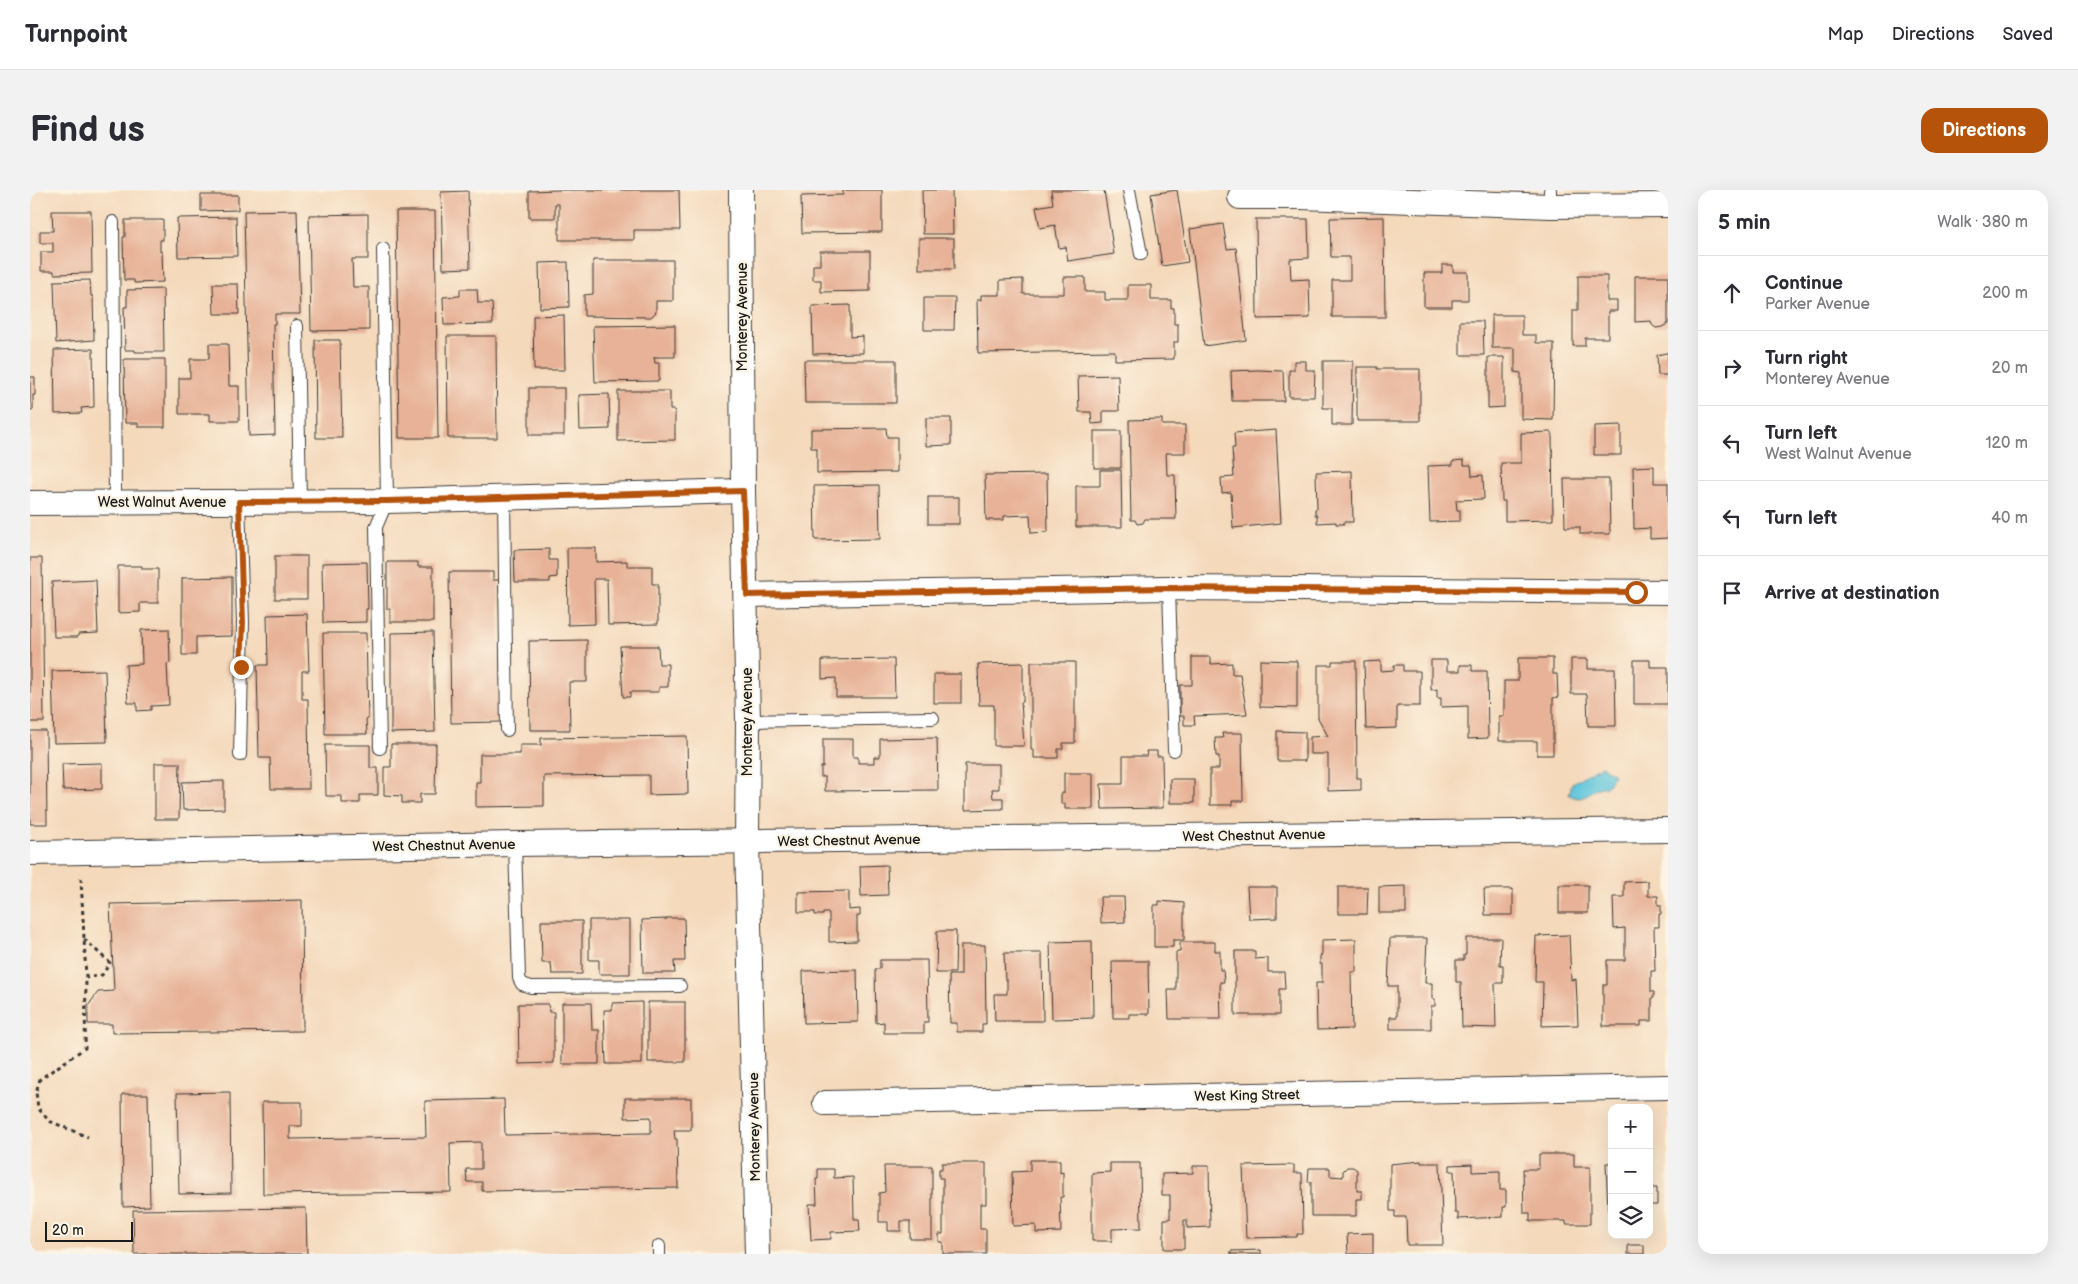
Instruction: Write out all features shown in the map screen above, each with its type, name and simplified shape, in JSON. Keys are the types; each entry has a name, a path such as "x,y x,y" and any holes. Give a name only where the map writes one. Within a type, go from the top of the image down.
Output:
{"street":[{"name":"Monterey Avenue","path":"741,190 743,491 747,595 747,841 757,1254"},
{"path":"1240,197 1299,194 1550,198 1668,205"},
{"name":"West Walnut Avenue","path":"30,503 387,501 743,491"},
{"path":"747,595 1169,588 1668,592"},
{"name":"West Chestnut Avenue","path":"30,853 515,844 1668,830"},
{"name":"West King Street","path":"825,1103 1668,1088"}],"lane":[{"path":"1129,190 1142,254"},
{"path":"113,222 115,503"},
{"path":"380,748 376,527 387,501 383,249"},
{"path":"297,326 300,501"},
{"path":"504,497 507,730"},
{"path":"239,502 243,622 240,755"},
{"path":"1169,588 1174,750"},
{"path":"748,721 933,718"},
{"path":"515,844 519,978 522,984 531,986 680,986"}],"path":[{"path":"80,852 86,978 85,1048 40,1079 36,1092 38,1108 49,1121 88,1137"},
{"path":"84,939 110,963 102,975 86,978"}],"water":[{"path":"1601,766 1614,774 1608,785 1595,789 1581,798 1569,795 1572,783"}],"building":[{"path":"679,190 680,230 634,230 634,240 559,240 559,204 555,204 555,218 529,218 529,191"},
{"path":"843,190 882,190 882,232 802,233 801,196 843,195"},
{"path":"922,190 952,190 953,234 923,234"},
{"path":"1051,190 1104,190 1114,254 1068,261 1066,247 1059,248 1055,225 1040,228 1036,207 1053,204"},
{"path":"1177,190 1188,262 1162,266 1151,194"},
{"path":"468,191 470,268 443,269 441,192"},
{"path":"201,195 238,195 238,210 201,211"},
{"path":"297,210 300,314 275,314 275,324 273,324 275,435 249,436 244,211"},
{"path":"52,211 91,211 92,273 54,274 54,271 41,271 41,252 53,252 53,243 40,243 40,231 53,231"},
{"path":"396,211 435,211 438,438 399,438"},
{"path":"368,214 368,259 352,259 353,287 369,287 369,330 311,331 309,215"},
{"path":"236,217 237,256 178,257 177,218"},
{"path":"1384,217 1385,317 1332,317 1332,280 1350,280 1350,257 1331,257 1330,218"},
{"path":"1256,219 1308,219 1309,258 1290,259 1291,280 1309,279 1310,318 1257,319"},
{"path":"125,220 163,220 163,240 160,240 160,252 162,251 163,282 134,283 134,280 124,280 123,237 125,237"},
{"path":"1223,224 1227,249 1236,248 1246,340 1204,346 1190,229"},
{"path":"919,238 954,238 954,269 919,269"},
{"path":"820,251 870,251 870,291 821,292 821,280 813,280 813,265 820,265"},
{"path":"593,260 673,260 673,301 656,301 656,312 651,317 584,316 584,295 593,294"},
{"path":"568,262 569,307 540,308 539,263"},
{"path":"1442,265 1453,265 1453,272 1468,272 1468,300 1452,300 1452,307 1424,307 1424,273 1442,273"},
{"path":"1578,276 1607,276 1607,301 1617,301 1617,311 1608,311 1608,338 1585,338 1585,346 1573,346 1573,310 1578,310"},
{"path":"1635,276 1668,276 1668,324 1656,328 1652,325 1651,321 1635,322"},
{"path":"1064,277 1085,277 1085,292 1105,292 1105,300 1128,300 1128,285 1151,285 1151,300 1171,300 1171,308 1174,308 1174,324 1178,324 1178,342 1174,342 1174,359 1115,360 1115,351 978,353 977,300 981,300 981,295 1000,295 1000,280 1023,279 1023,294 1064,294"},
{"path":"90,280 91,296 93,296 94,340 56,343 54,281"},
{"path":"213,284 238,284 239,314 214,314"},
{"path":"163,289 164,352 125,350 124,307 127,307 127,290"},
{"path":"460,289 477,289 478,303 492,303 493,324 444,325 443,297 460,296"},
{"path":"924,298 955,298 954,330 924,330"},
{"path":"850,305 850,337 863,336 863,353 813,354 812,306"},
{"path":"564,315 565,370 534,370 533,316"},
{"path":"1492,315 1522,315 1522,335 1536,335 1536,343 1554,343 1553,420 1521,419 1521,373 1515,372 1515,348 1492,348"},
{"path":"1460,321 1483,321 1484,355 1460,355"},
{"path":"675,325 675,357 654,357 655,363 659,363 659,381 595,382 593,326"},
{"path":"447,336 496,336 497,438 448,438"},
{"path":"315,340 340,340 342,438 316,438"},
{"path":"209,344 228,344 229,386 239,386 239,421 210,421 210,414 179,414 179,378 190,378 190,359 209,359"},
{"path":"93,349 94,407 81,408 82,413 55,414 54,350"},
{"path":"1668,353 1668,375 1658,375 1657,355"},
{"path":"1488,357 1504,357 1504,407 1488,408"},
{"path":"124,359 165,359 165,427 138,427 138,423 125,423"},
{"path":"804,360 896,360 896,403 805,403"},
{"path":"1294,361 1306,361 1306,370 1315,370 1314,397 1289,397 1289,370 1294,370"},
{"path":"1323,361 1353,361 1352,425 1332,425 1332,408 1323,408"},
{"path":"1357,367 1420,369 1420,421 1357,421"},
{"path":"1231,371 1283,371 1284,401 1232,401"},
{"path":"1118,375 1119,411 1103,411 1103,423 1092,424 1091,412 1079,412 1078,376"},
{"path":"30,377 35,377 33,410 30,410"},
{"path":"529,388 564,388 564,435 529,435"},
{"path":"618,391 670,391 670,410 675,410 675,440 618,441"},
{"path":"609,394 610,429 580,430 579,395"},
{"path":"926,418 951,418 951,445 926,446"},
{"path":"1162,419 1162,425 1185,425 1185,453 1166,453 1167,475 1175,475 1176,519 1145,519 1143,523 1137,524 1135,520 1131,520 1129,420"},
{"path":"1621,425 1621,455 1594,455 1594,426"},
{"path":"886,428 887,437 897,437 897,472 817,473 817,448 811,448 811,429"},
{"path":"1276,430 1281,523 1233,528 1231,492 1222,493 1221,478 1234,477 1232,448 1235,448 1234,433"},
{"path":"1094,431 1121,431 1121,468 1094,468"},
{"path":"1552,432 1553,520 1505,521 1505,501 1502,501 1501,463 1521,463 1521,433"},
{"path":"1464,460 1464,465 1471,465 1472,476 1483,475 1484,499 1456,500 1457,510 1460,510 1460,521 1430,522 1428,466 1453,465 1453,461"},
{"path":"1654,466 1654,483 1668,483 1668,538 1650,539 1650,528 1634,529 1633,467"},
{"path":"1100,470 1121,470 1122,527 1076,527 1076,486 1100,486"},
{"path":"1352,471 1353,522 1344,522 1344,524 1336,524 1336,522 1317,523 1317,515 1315,515 1315,509 1317,509 1316,472"},
{"path":"1047,474 1048,532 1031,533 1030,515 1004,516 1004,520 986,520 985,475"},
{"path":"1564,479 1609,479 1610,534 1580,534 1580,527 1565,527"},
{"path":"879,485 880,539 815,540 814,486"},
{"path":"928,497 959,497 959,524 928,524"},
{"path":"567,548 596,548 596,562 627,561 627,566 652,566 652,584 658,584 658,624 608,625 607,579 594,579 595,624 568,625"},
{"path":"549,549 549,560 557,560 557,577 550,578 550,582 515,582 514,550"},
{"path":"275,556 307,556 307,599 275,599"},
{"path":"30,558 42,558 44,722 30,722"},
{"path":"367,562 368,609 366,609 366,622 323,623 322,563"},
{"path":"387,562 418,562 418,567 433,567 433,622 390,622 390,609 387,609"},
{"path":"118,566 142,566 142,569 158,569 158,603 140,603 140,612 118,613"},
{"path":"449,572 493,572 493,580 499,580 501,722 451,723"},
{"path":"232,577 232,636 196,637 196,655 182,655 182,578"},
{"path":"96,580 98,633 78,634 78,637 54,637 52,582"},
{"path":"307,614 309,671 302,671 302,699 308,699 309,789 271,789 270,758 259,758 257,665 268,665 267,615"},
{"path":"169,629 170,663 167,664 169,705 151,706 151,710 137,711 137,703 128,703 126,665 142,664 141,630"},
{"path":"433,632 435,732 391,733 391,633"},
{"path":"323,633 366,633 367,734 325,734"},
{"path":"587,640 587,682 569,682 570,730 530,730 529,641"},
{"path":"620,646 658,646 659,664 668,664 668,687 659,687 659,692 630,692 630,697 623,697"},
{"path":"1192,657 1211,657 1211,664 1232,663 1232,674 1240,674 1247,714 1194,716 1195,725 1184,725 1184,716 1180,716 1180,685 1192,685"},
{"path":"1518,658 1553,658 1553,674 1557,674 1558,697 1553,698 1553,755 1537,755 1537,741 1499,741 1499,716 1504,716 1504,681 1518,681"},
{"path":"894,659 895,697 836,697 836,678 822,679 822,660"},
{"path":"1571,659 1588,659 1588,669 1615,669 1616,726 1588,726 1587,694 1571,694"},
{"path":"1260,660 1297,661 1297,708 1260,707"},
{"path":"1431,660 1447,660 1447,671 1460,671 1460,665 1472,665 1472,671 1487,671 1488,738 1468,739 1468,706 1441,707 1441,698 1437,698 1437,689 1431,690"},
{"path":"1634,660 1650,660 1650,667 1668,667 1668,704 1634,704"},
{"path":"1332,661 1356,661 1357,778 1361,778 1361,790 1328,791 1328,754 1310,754 1310,737 1328,736 1318,718 1318,665 1332,665"},
{"path":"1381,661 1381,671 1394,670 1394,665 1403,665 1403,671 1420,671 1420,706 1397,706 1397,728 1366,729 1364,662"},
{"path":"1031,662 1075,662 1075,743 1063,743 1063,749 1058,749 1058,758 1034,758 1034,750 1031,750"},
{"path":"1023,663 1023,702 1021,702 1024,746 994,746 994,705 979,705 978,664"},
{"path":"105,670 107,742 54,743 52,671"},
{"path":"934,674 961,674 961,703 934,703"},
{"path":"30,731 46,731 47,824 30,824"},
{"path":"1277,731 1305,732 1305,761 1277,761"},
{"path":"1222,733 1242,733 1243,801 1232,801 1232,805 1210,805 1210,769 1219,769 1219,756 1216,756 1215,738 1223,738"},
{"path":"687,736 688,794 649,795 649,775 544,776 544,806 476,807 476,782 480,782 480,754 520,754 520,745 541,745 541,738"},
{"path":"937,738 938,790 825,791 825,777 821,777 823,739 853,739 853,757 858,757 858,763 874,763 874,757 880,757 880,739"},
{"path":"391,744 436,744 435,794 420,794 420,803 402,803 402,796 384,795 384,767 391,767"},
{"path":"325,745 370,745 370,768 378,768 378,795 360,795 360,803 342,803 342,796 326,796"},
{"path":"1146,751 1157,751 1157,756 1162,756 1163,808 1102,809 1101,784 1123,784 1123,756 1147,756"},
{"path":"102,763 102,789 63,790 62,764"},
{"path":"155,763 180,763 179,819 155,819"},
{"path":"965,764 999,764 999,789 992,789 993,798 1003,798 1003,809 965,810"},
{"path":"1064,773 1093,773 1093,809 1065,809 1065,804 1061,804 1061,793 1064,793"},
{"path":"1170,779 1194,779 1194,803 1170,803"},
{"path":"224,781 224,809 183,810 182,782"},
{"path":"887,865 888,895 861,896 860,866"},
{"path":"1648,881 1648,896 1658,896 1658,905 1661,905 1659,927 1654,927 1655,971 1651,971 1651,992 1654,992 1654,998 1652,998 1652,1021 1641,1021 1641,1026 1603,1026 1603,985 1607,985 1607,960 1625,960 1625,928 1614,929 1613,897 1624,897 1624,882"},
{"path":"1559,885 1588,885 1588,913 1559,913"},
{"path":"1406,886 1406,913 1379,913 1379,887"},
{"path":"1247,887 1277,887 1277,918 1249,919"},
{"path":"1338,887 1368,887 1367,914 1338,914"},
{"path":"1484,889 1513,889 1513,915 1485,915"},
{"path":"849,891 849,910 860,909 860,916 857,916 857,941 829,942 829,913 815,915 815,912 798,912 798,892"},
{"path":"1100,897 1124,897 1125,922 1101,923"},
{"path":"302,900 303,1031 112,1033 112,1024 88,1024 88,1006 98,992 114,991 110,904"},
{"path":"1159,901 1184,903 1184,940 1173,940 1173,947 1154,947 1154,905 1159,905"},
{"path":"684,918 685,961 674,961 675,973 643,973 642,920"},
{"path":"589,920 630,920 630,974 599,974 599,960 589,960"},
{"path":"541,921 582,921 582,974 552,974 551,963 542,963"},
{"path":"937,931 956,931 955,973 936,973"},
{"path":"1569,935 1571,980 1576,979 1578,1025 1542,1026 1543,982 1535,982 1536,936"},
{"path":"1390,938 1427,938 1425,983 1432,983 1432,999 1435,999 1435,1006 1431,1006 1431,1029 1390,1029 1390,1017 1397,1017 1397,986 1388,986"},
{"path":"1466,938 1501,938 1500,965 1503,965 1503,983 1495,983 1496,1028 1462,1027 1461,982 1456,982 1456,960 1464,960 1464,955 1466,955"},
{"path":"1356,939 1356,972 1351,972 1352,1029 1317,1030 1316,983 1322,983 1320,956 1322,955 1322,940"},
{"path":"1092,941 1093,1018 1052,1019 1050,942"},
{"path":"1180,942 1215,942 1215,951 1220,951 1220,970 1223,970 1224,982 1220,982 1221,1019 1169,1019 1168,990 1176,990 1176,952 1180,952"},
{"path":"961,945 985,945 986,1024 982,1024 982,1032 957,1032 957,1023 950,1023 949,975 961,975"},
{"path":"1235,951 1255,951 1255,959 1268,958 1268,972 1284,972 1285,989 1279,989 1279,1015 1235,1015"},
{"path":"1004,953 1042,953 1043,1021 995,1021 994,994 1007,994"},
{"path":"880,960 927,960 928,1022 924,1022 924,1033 884,1033 884,1022 876,1023 875,969 880,969"},
{"path":"1112,961 1148,961 1149,1014 1129,1014 1129,1018 1113,1018"},
{"path":"857,970 858,1022 804,1023 803,971"},
{"path":"642,1002 642,1064 606,1064 604,1010 612,1010 612,1003"},
{"path":"648,1002 685,1002 685,1062 648,1062"},
{"path":"562,1003 591,1003 592,1030 599,1030 599,1064 562,1064"},
{"path":"518,1004 548,1004 549,1012 554,1012 554,1063 519,1064"},
{"path":"230,1092 231,1193 179,1194 177,1093"},
{"path":"122,1094 148,1094 150,1206 123,1207"},
{"path":"625,1098 691,1098 691,1130 674,1130 675,1139 677,1139 678,1188 482,1191 482,1182 467,1182 466,1169 481,1169 481,1142 450,1143 451,1192 263,1194 262,1102 302,1102 302,1126 290,1126 290,1139 426,1137 425,1101 504,1099 505,1135 651,1133 651,1117 625,1118"},
{"path":"1539,1154 1574,1154 1574,1167 1590,1167 1590,1224 1566,1224 1566,1221 1530,1221 1530,1213 1524,1213 1523,1169 1539,1169"},
{"path":"1030,1160 1060,1160 1060,1173 1063,1172 1063,1197 1060,1197 1061,1232 1036,1233 1036,1225 1013,1226 1012,1172 1030,1171"},
{"path":"1421,1161 1421,1163 1440,1163 1443,1245 1407,1245 1406,1217 1395,1217 1395,1211 1390,1211 1390,1164"},
{"path":"942,1163 986,1163 986,1204 980,1204 980,1229 986,1229 986,1254 943,1254 943,1242 939,1242 939,1234 943,1234 943,1178 939,1178 939,1169 942,1169"},
{"path":"1110,1163 1140,1163 1141,1228 1112,1229 1112,1241 1092,1241 1092,1173 1110,1172"},
{"path":"1606,1163 1608,1163 1608,1211"},
{"path":"1472,1164 1472,1172 1500,1171 1500,1190 1506,1190 1506,1207 1503,1207 1503,1217 1458,1219 1458,1213 1455,1213 1454,1171 1450,1171 1450,1165"},
{"path":"1294,1165 1294,1173 1302,1173 1303,1234 1297,1234 1297,1237 1246,1238 1243,1166"},
{"path":"884,1166 932,1166 932,1239 910,1239 910,1221 901,1221 901,1231 888,1231 888,1222 879,1222 879,1193 885,1192"},
{"path":"1193,1166 1209,1166 1210,1227 1187,1228 1187,1220 1184,1220 1184,1249 1164,1249 1164,1219 1170,1219 1170,1195 1162,1195 1162,1174 1193,1173"},
{"path":"1347,1167 1353,1167 1357,1170 1357,1191 1362,1191 1362,1199 1356,1199 1356,1216 1311,1216 1311,1182 1308,1182 1309,1168 1330,1168 1330,1176 1343,1177 1343,1171"},
{"path":"818,1169 834,1169 834,1178 853,1177 854,1219 859,1219 860,1231 831,1232 831,1239 811,1240 809,1204 817,1204 816,1179 818,1179"},
{"path":"1653,1188 1657,1188 1657,1205 1653,1205"},
{"path":"306,1208 307,1254 134,1254 133,1210"},
{"path":"1373,1233 1373,1254 1348,1254 1347,1234"},
{"path":"1628,1245 1644,1245 1644,1254 1628,1254"},
{"path":"1261,1250 1261,1254 1231,1254 1231,1251"}],"route":[{"path":"241,667 243,622 239,502 387,501 743,491 747,595 1169,588 1636,592"}]}
